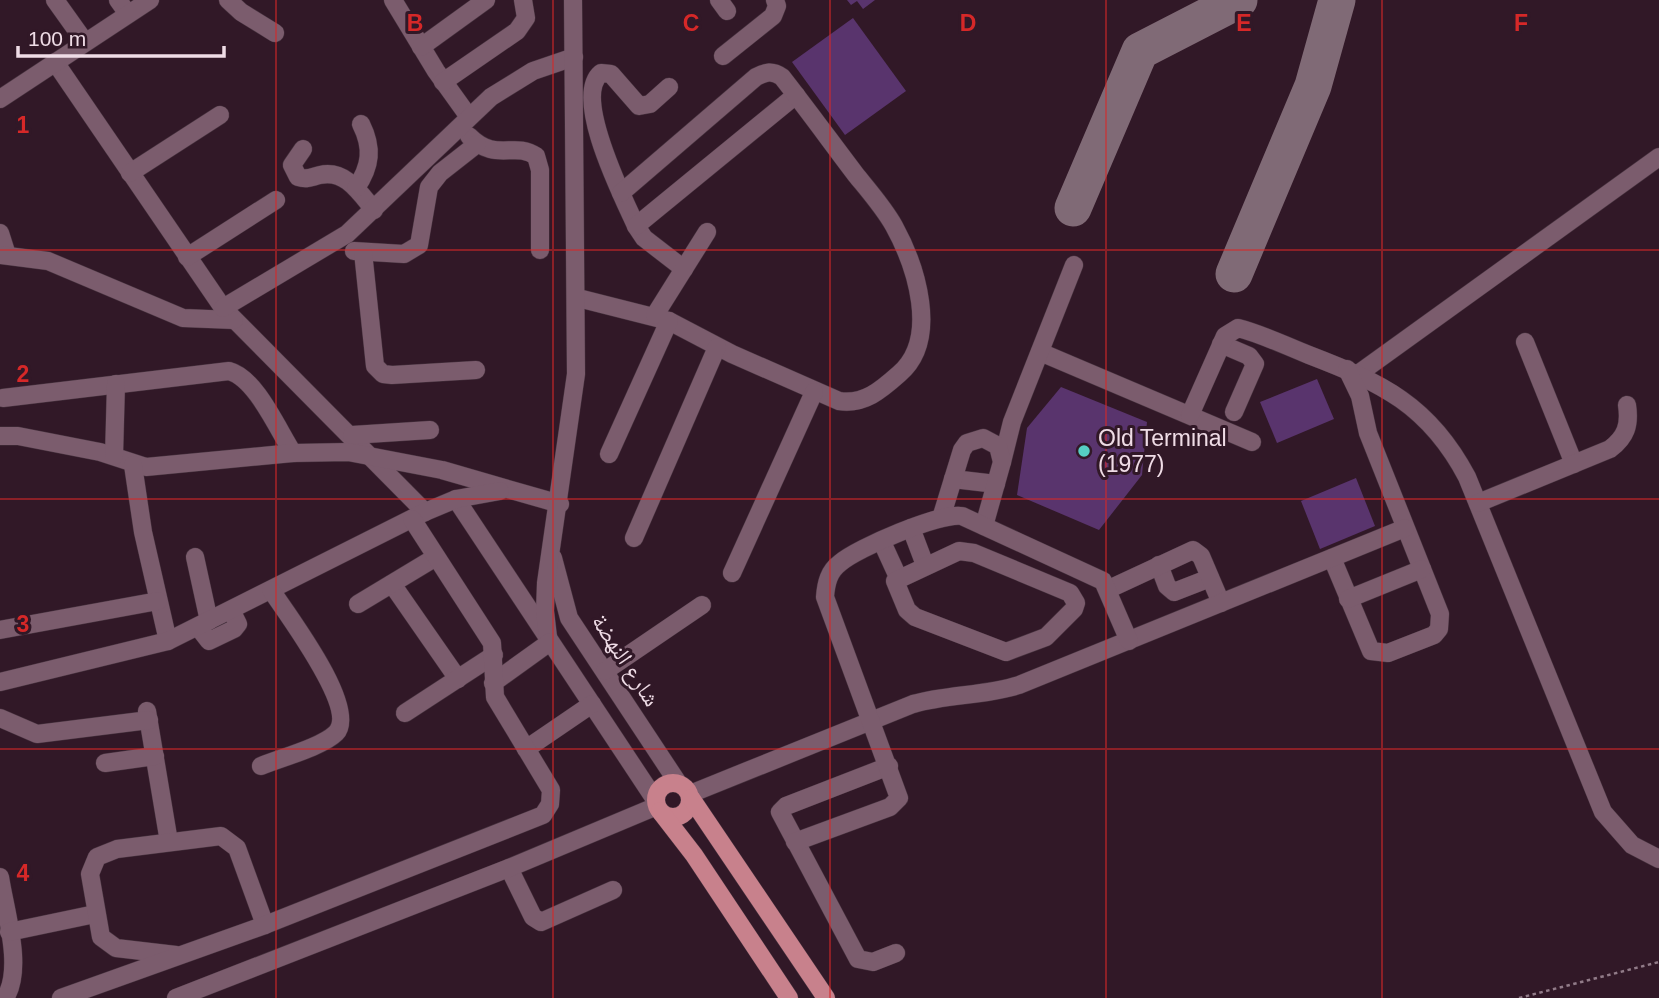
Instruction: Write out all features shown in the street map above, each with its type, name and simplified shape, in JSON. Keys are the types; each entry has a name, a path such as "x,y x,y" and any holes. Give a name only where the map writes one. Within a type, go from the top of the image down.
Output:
{"main road":[{"path":"658,806 677,817 688,810 686,792 671,783 660,789 658,806 694,855 789,998"},
{"name":"شارع النهضة","path":"686,792 826,998"}],"lane":[{"path":"55,0 85,42"},
{"path":"1,95 85,42 123,7 150,0"},
{"path":"228,0 241,12 275,33"},
{"path":"393,0 477,144 494,151 524,151 536,156 540,170 540,250"},
{"path":"421,47 486,0"},
{"path":"443,82 523,25 526,10 523,0"},
{"path":"548,635 545,583 552,555 575,394 578,298 573,0"},
{"path":"723,57 773,16 777,6 775,0"},
{"path":"0,233 4,255 48,261 183,318 229,314 332,245 374,210 464,122 512,82 574,57"},
{"path":"55,62 187,257 229,314 374,457 418,516 436,556 486,633 494,655 492,683 495,697 551,790 550,804 543,815 265,925 61,998"},
{"path":"669,87 650,104 639,106 607,71 597,76 593,88 593,113 621,193 636,226 645,238 684,269"},
{"path":"578,298 662,318 717,347 839,401 861,401 906,369 920,344 919,295 893,224 782,77 766,72 621,193"},
{"path":"636,226 796,95"},
{"path":"130,173 220,115"},
{"path":"356,188 366,174 370,157 368,139 361,124"},
{"path":"332,245 363,252 404,254 419,245 429,187 440,173 477,144"},
{"path":"303,149 292,165 298,177 304,179 322,174 337,175 356,188 374,210"},
{"path":"1353,372 1659,157"},
{"path":"187,257 276,200"},
{"path":"609,454 662,318 684,269 707,232"},
{"path":"363,252 375,366 383,374 392,375 476,370"},
{"path":"984,526 1012,422 1074,265"},
{"path":"1190,415 1221,344 1230,330 1238,328 1353,372 1398,394 1438,431 1454,453 1478,503 1603,812 1632,845 1659,859"},
{"path":"1525,342 1574,464"},
{"path":"1221,344 1249,356 1255,364 1234,412"},
{"path":"634,537 717,347"},
{"path":"1040,352 1252,442"},
{"path":"3,398 220,372 237,373 250,384 293,453"},
{"path":"1332,558 1371,650 1379,654 1388,653 1434,635 1442,622 1368,433 1353,372"},
{"path":"114,456 116,384"},
{"path":"732,573 814,392"},
{"path":"1478,503 1574,464 1620,441 1629,418 1627,405"},
{"path":"352,435 430,430"},
{"path":"0,436 18,436 114,456 133,465 158,467 293,453 348,452 442,470 559,503"},
{"path":"942,515 962,450 974,439 991,440 1002,453 1002,462"},
{"path":"133,465 158,601 168,640"},
{"path":"953,479 996,484"},
{"path":"195,556 206,640 209,641 234,629 238,624 230,610 456,499 508,490"},
{"path":"176,998 509,868 658,806 548,635 456,499"},
{"path":"795,842 896,804 898,791 828,609 826,584 838,563 942,515 962,516 1094,575 1109,589 1129,640"},
{"path":"912,528 925,565"},
{"path":"686,792 929,699 1000,690 1047,673 1405,528"},
{"path":"882,542 898,577"},
{"path":"1109,589 1193,550 1201,556 1221,603"},
{"path":"966,551 1070,593 1076,603 1074,609 1053,632 1035,643 1006,652 997,650 915,617 907,610 895,581 898,577 925,565 952,553 966,551"},
{"name":"شارع النهضة","path":"552,555 569,618 686,792"},
{"path":"358,604 436,556"},
{"path":"1159,565 1167,586 1174,592 1210,578"},
{"path":"1349,599 1422,569"},
{"path":"392,584 458,679"},
{"path":"261,766 327,739 341,726 343,716 323,671 271,590"},
{"path":"0,630 158,601"},
{"path":"526,750 590,701 609,676 702,605"},
{"path":"492,683 548,635 557,619 569,618"},
{"path":"0,682 168,640 204,624"},
{"path":"1035,643 1047,673"},
{"path":"405,713 494,655"},
{"path":"0,718 37,734 148,714 169,842"},
{"path":"106,763 155,757"},
{"path":"889,766 782,808 782,816 858,959 873,962 896,953"},
{"path":"181,956 116,948 101,936 90,874 97,857 117,849 221,836 230,840 237,848 265,925"},
{"path":"509,868 533,917 541,922 613,890"},
{"path":"0,877 15,977 5,998"},
{"path":"9,932 95,914"}],"path":[{"path":"1519,998 1659,962"}],"building":[{"path":"847,0 875,0 863,9 857,1 851,5"},
{"path":"853,18 906,91 845,135 792,62"},
{"path":"1317,379 1334,419 1277,443 1260,402"},
{"name":"Old Terminal (1977)","path":"1061,387 1147,422 1142,475 1099,530 1017,495 1027,428"},
{"path":"1356,478 1375,526 1320,549 1301,501"}],"taxiway":[{"path":"1073,208 1140,51 1239,0"},
{"path":"1234,274 1313,86 1337,0"}],"place":[{"name":"Old Terminal (1977)","path":"1084,451"}]}
